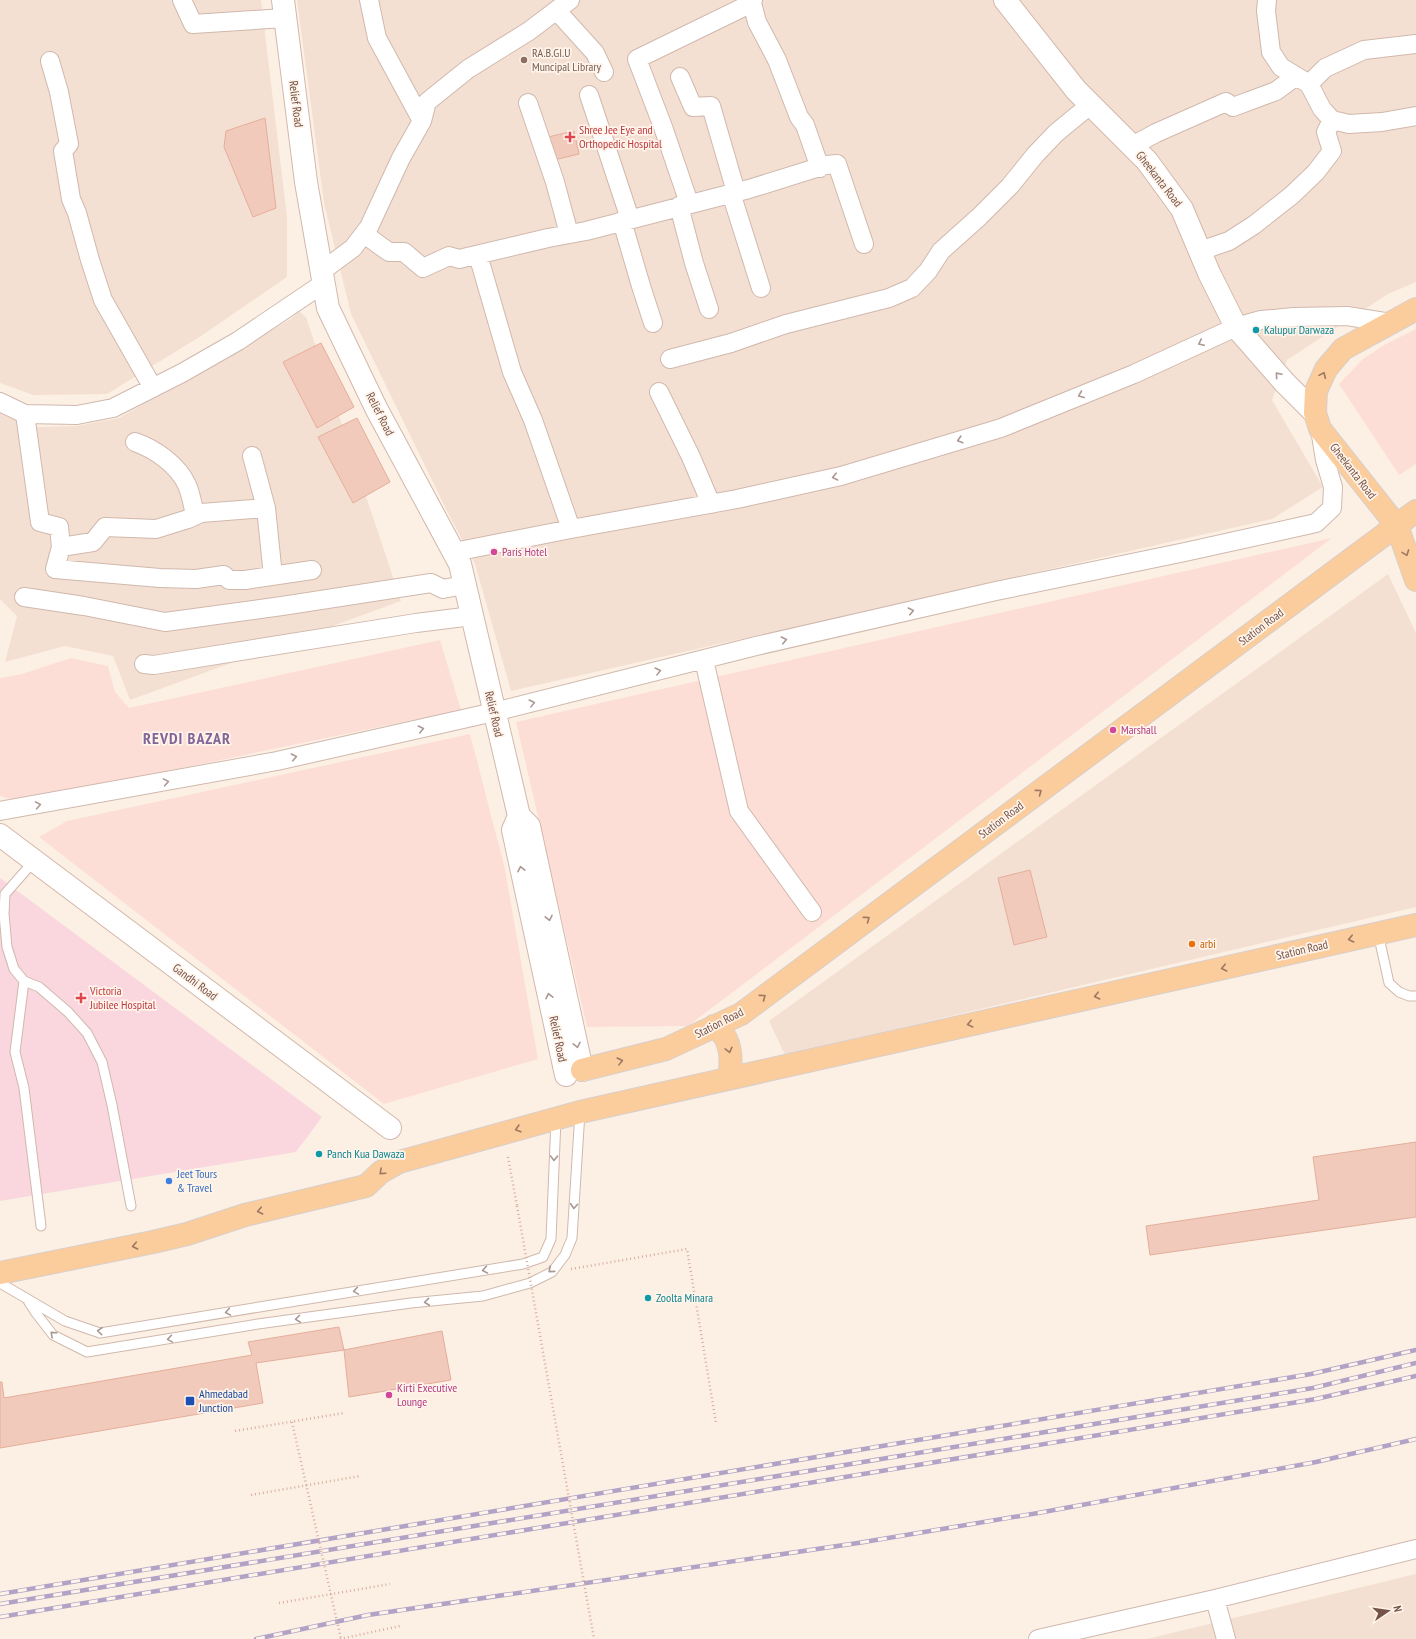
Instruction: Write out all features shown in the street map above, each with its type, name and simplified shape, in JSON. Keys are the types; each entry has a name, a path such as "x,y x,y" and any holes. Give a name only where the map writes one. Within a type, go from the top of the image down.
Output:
{"main road":[{"name":"Gheekanta Road","path":"1005,0 1076,90 1147,161 1182,209 1209,273 1236,327 1318,421 1406,528"},
{"name":"Relief Road","path":"284,9 306,182 328,308 376,408 460,564 519,816 529,826 574,1072"},
{"path":"1318,421 1316,391 1326,369 1343,349 1416,309"},
{"name":"Station Road","path":"574,1072 666,1049 741,1014 1406,528 1416,511"},
{"path":"1406,528 1416,580"},
{"name":"Gandhi Road","path":"0,836 390,1128"},
{"name":"Station Road","path":"0,1273 174,1237 245,1215 366,1186 381,1172 399,1162 580,1112 1416,925"},
{"path":"714,1026 720,1030 728,1044 731,1055 729,1078"}],"street":[{"path":"182,0 193,24 284,9"},
{"path":"369,0 377,38 422,121"},
{"path":"1267,0 1266,10 1271,52 1281,67 1302,80 1322,109 1332,120 1349,124 1382,122 1416,116"},
{"path":"708,309 694,263 684,205 663,127 637,59 753,2 757,22 785,78 799,117 805,125 820,168"},
{"path":"0,402 25,414 77,414 113,408 238,341 323,277 353,248 369,227 401,158 422,121 427,102 468,69 529,31 564,5 595,53 604,72"},
{"path":"1132,146 1156,133 1226,102 1233,107 1276,91 1364,50 1416,44"},
{"path":"50,61 59,92 70,144 63,151 71,199 77,213 90,260 103,300 152,388"},
{"path":"680,78 694,107 711,106 733,193 761,288"},
{"path":"589,95 626,220 640,286 653,322"},
{"path":"528,103 555,182 569,234"},
{"path":"670,360 731,343 786,324 889,298 912,288 928,271 940,251 979,217 1010,186 1035,155 1056,133 1090,105"},
{"path":"1200,251 1229,241 1254,225 1292,195 1316,172 1332,151 1326,132 1332,120"},
{"path":"364,234 389,252 404,252 423,268 449,256 459,259 569,234 733,193 837,164 864,244"},
{"path":"478,255 512,372 533,420 570,529"},
{"path":"454,552 570,529 711,504 841,476 1001,428 1134,374 1236,327 1261,320 1294,317 1347,316 1391,323"},
{"path":"659,392 691,457 711,504"},
{"path":"25,414 40,522 59,527 61,547 55,569 160,578 196,579 224,575 229,580 245,580 312,570"},
{"path":"0,811 277,761 494,712 704,660 996,591 1316,523 1332,508 1333,488 1325,460 1318,421"},
{"path":"134,442 143,445 169,460 187,484 195,515"},
{"path":"252,456 266,508 273,576"},
{"path":"61,547 94,542 105,527 156,529 202,513 266,508"},
{"path":"24,597 84,606 165,622 282,606 430,583 443,589 464,585"},
{"path":"144,664 154,665 416,623 472,616"},
{"path":"704,660 739,811 812,912"},
{"path":"1038,1639 1215,1599 1416,1549"},
{"path":"1215,1599 1226,1639"}],"lane":[{"path":"34,861 6,894 4,914 7,947 14,969 24,981 39,988 68,1012 87,1033 102,1062 112,1105 131,1206"},
{"path":"1378,933 1389,983 1399,992 1409,996 1416,996"},
{"path":"24,981 16,1052 24,1088 41,1226"},
{"path":"27,1299 53,1335 87,1352 258,1324 411,1303 483,1296 530,1283 552,1272 565,1255 572,1238 580,1112"},
{"path":"0,1283 65,1321 100,1333 523,1264 543,1257 551,1239 556,1119"}],"path":[{"path":"508,1158 594,1639"},
{"path":"552,1272 687,1249 716,1423"},
{"path":"235,1431 344,1413"},
{"path":"292,1422 341,1639 400,1626"},
{"path":"251,1495 360,1476"},
{"path":"279,1603 390,1584"}],"shaded area":[{"path":"0,0 261,0 287,217 287,277 201,336 107,394 33,395 0,383"},
{"path":"297,0 1416,0 1416,282 1388,294 1287,360 1272,400 1323,487 1272,519 511,691 475,564 448,513 351,314 324,203"},
{"path":"299,311 306,317 401,601 130,700 113,656 65,646 5,662 17,616 0,599 0,413 38,427 77,426 119,418 291,319"},
{"path":"1416,329 1416,464 1399,475 1339,384 1363,359 1384,345"},
{"path":"1332,538 688,1026 587,1027 516,722"},
{"path":"1388,574 1416,633 1416,907 785,1055 769,1021"},
{"name":"REVDI BAZAR","path":"440,640 461,710 43,797 11,799 0,796 0,678 22,674 71,658 108,666 115,692 129,708"},
{"path":"470,734 505,869 538,1059 384,1104 39,837 67,821"},
{"name":"Victoria Jubilee Hospital","path":"0,878 322,1117 296,1152 0,1201"},
{"path":"1416,1574 1416,1639 1147,1639"}],"building":[{"path":"265,118 276,208 253,217 224,147 226,131"},
{"path":"574,131 579,154 554,160 548,137"},
{"path":"321,343 354,407 317,428 283,362"},
{"path":"357,418 390,482 353,503 318,437"},
{"path":"1030,870 1047,937 1014,945 998,878"},
{"path":"1416,1142 1416,1217 1150,1255 1146,1226 1319,1200 1313,1157"},
{"path":"339,1327 344,1350 256,1363 263,1403 0,1448 0,1382 2,1382 4,1398 252,1355 248,1342"},
{"path":"442,1331 451,1380 349,1397 344,1350"}],"railway":[{"path":"0,1594 1311,1374 1416,1350"},
{"path":"0,1604 1313,1388 1416,1363"},
{"path":"0,1617 1316,1399 1416,1376"},
{"path":"256,1639 368,1615 858,1543 1038,1513 1316,1462 1416,1439"}],"place":[{"name":"RA.B.GI.U Muncipal Library","path":"524,60"},
{"name":"Shree Jee Eye and Orthopedic Hospital","path":"570,137"},
{"name":"Kalupur Darwaza","path":"1256,330"},
{"name":"Paris Hotel","path":"494,552"},
{"name":"Marshall","path":"1113,730"},
{"name":"arbi","path":"1192,944"},
{"name":"Victoria Jubilee Hospital","path":"81,998"},
{"name":"Panch Kua Dawaza","path":"319,1154"},
{"name":"Jeet Tours & Travel","path":"169,1181"},
{"name":"Zoolta Minara","path":"648,1298"},
{"name":"Kirti Executive Lounge","path":"389,1395"},
{"name":"Ahmedabad Junction","path":"190,1401"}],"district":[{"name":"REVDI BAZAR","path":"187,738"}]}
